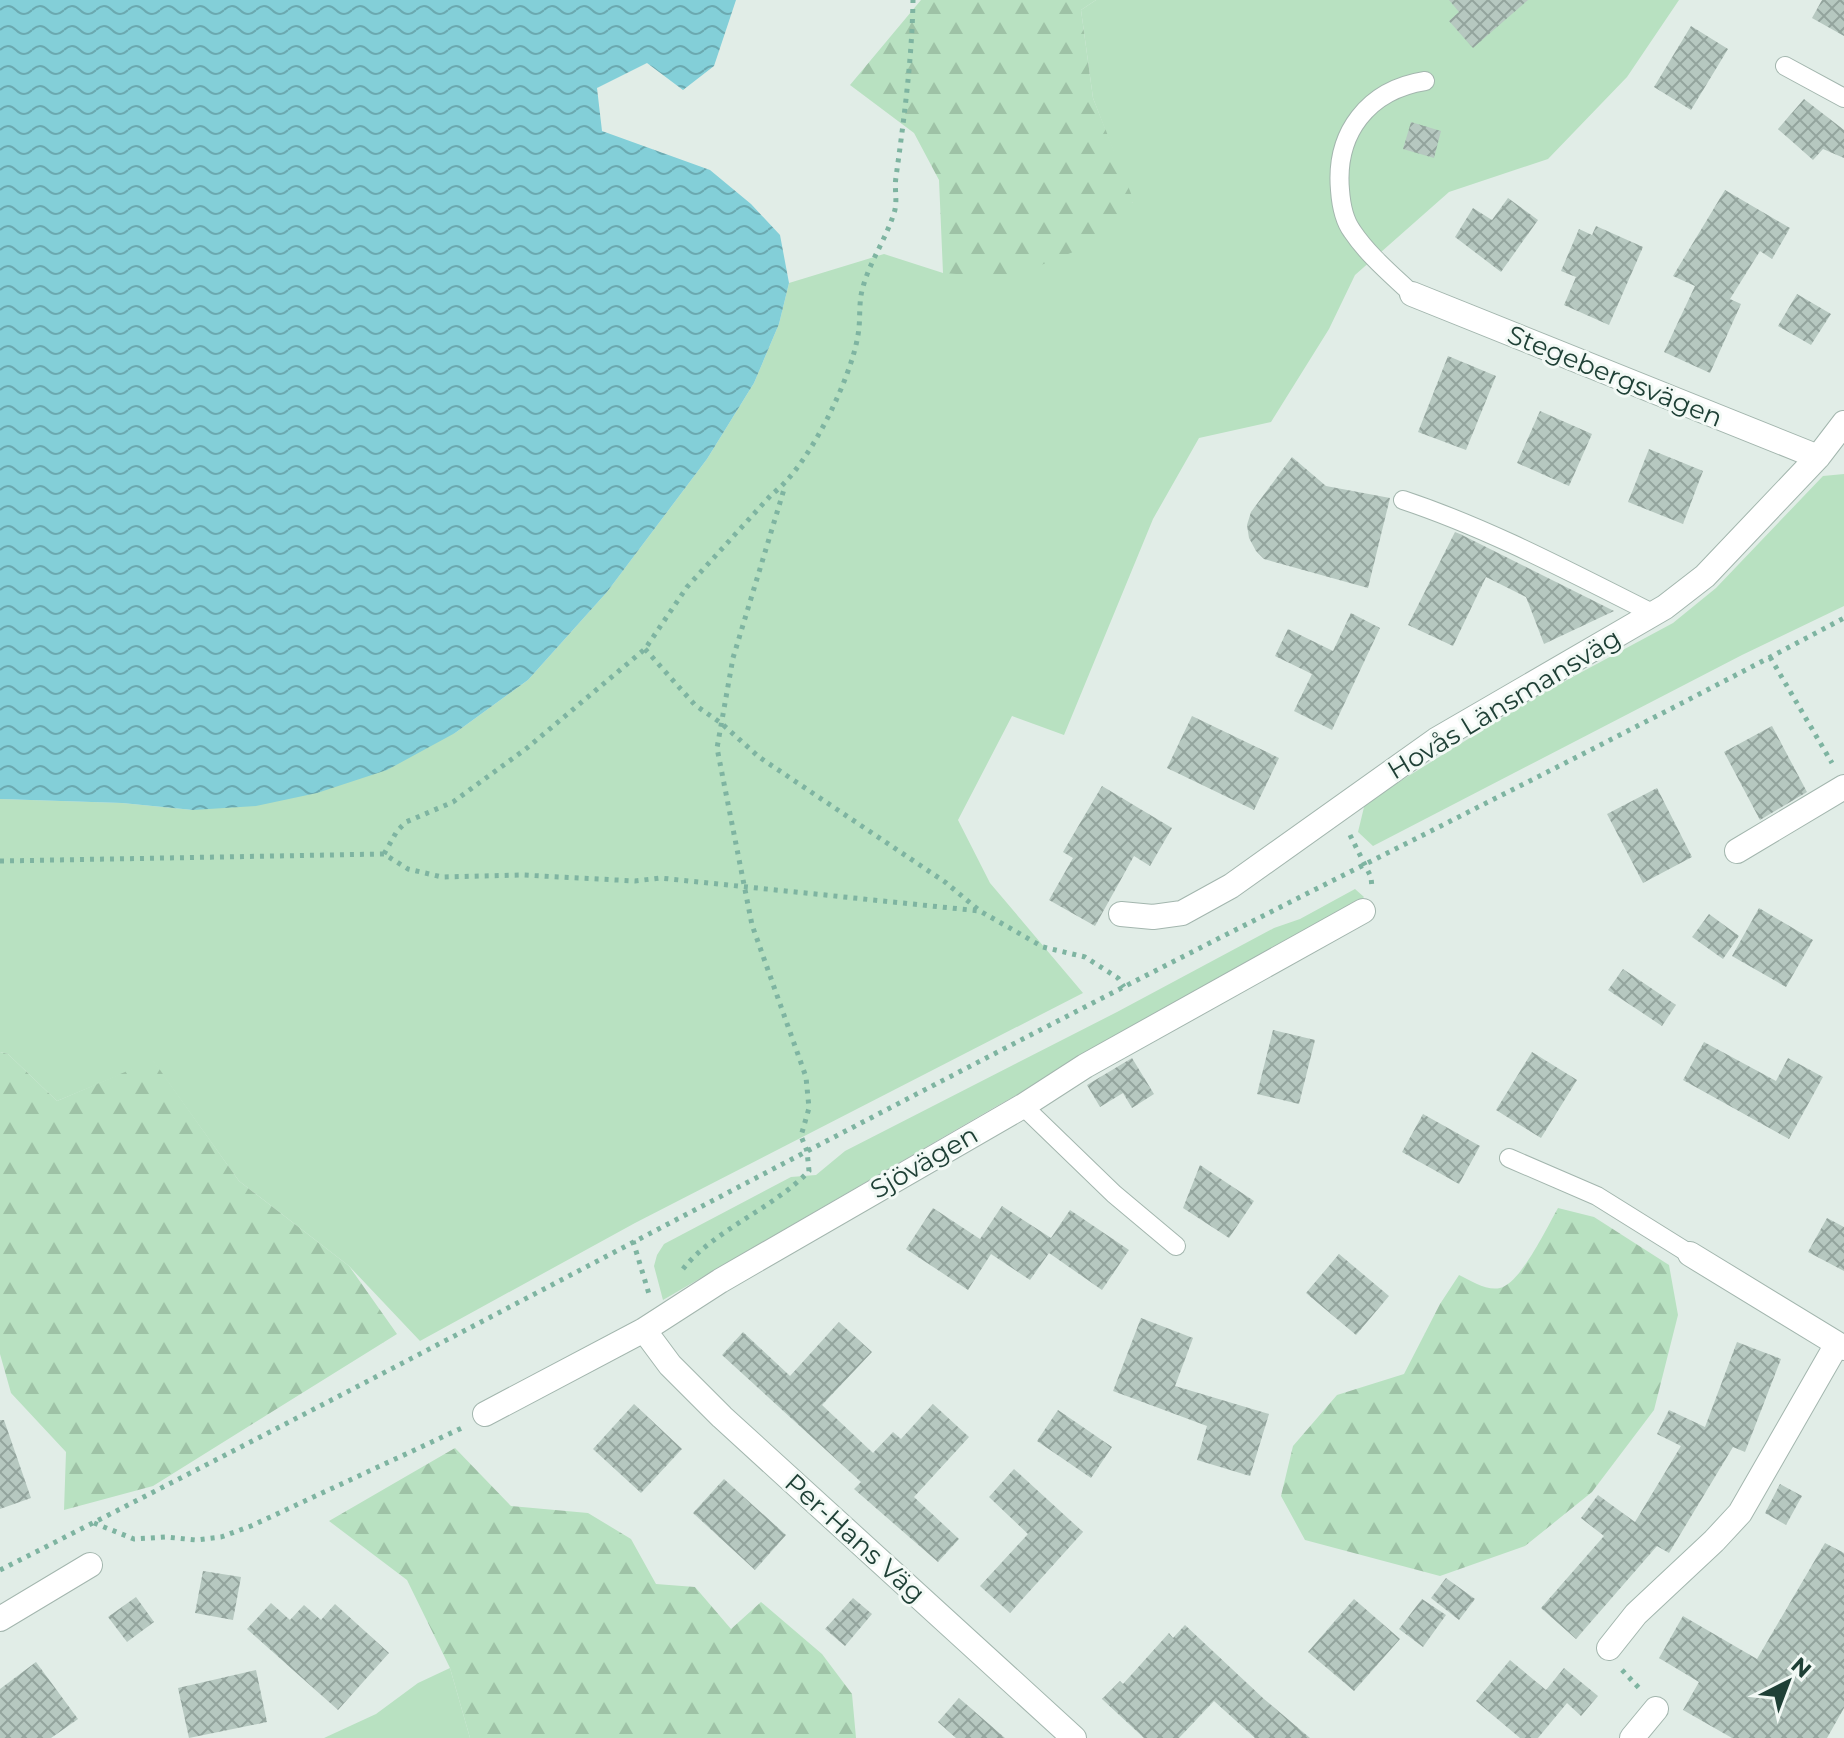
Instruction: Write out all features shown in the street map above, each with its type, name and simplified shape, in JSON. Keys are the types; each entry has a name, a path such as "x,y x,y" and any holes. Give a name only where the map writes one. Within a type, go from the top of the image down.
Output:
{"street":[{"name":"Stegebergsvägen","path":"1412,294 1818,457"},
{"name":"Hovås Länsmansväg","path":"1121,914 1153,917 1182,913 1231,886 1436,740 1654,614 1705,576 1818,457 1844,423"},
{"path":"1737,851 1840,779"},
{"name":"Sjövägen","path":"485,1414 652,1324 720,1281 1023,1106 1085,1066 1363,911"},
{"path":"1609,1648 1636,1614 1740,1513 1840,1346 1690,1254"},
{"name":"Per-Hans Väg","path":"652,1324 670,1365 722,1417 1074,1738"},
{"path":"0,1619 90,1565"},
{"path":"1632,1738 1656,1709"}],"lane":[{"path":"1785,66 1844,98"},
{"path":"1412,294 1351,230 1341,203 1341,149 1348,133 1364,113 1386,94 1402,85 1425,81"},
{"path":"1403,500 1439,512 1530,553 1654,614"},
{"path":"1023,1106 1114,1194 1176,1246"},
{"path":"1509,1158 1597,1196 1690,1254"}],"path":[{"path":"680,1274 734,1227 794,1187 809,1171 807,1151 801,1136 809,1108 806,1077 752,925 717,748 733,658 785,485 841,391 859,333 859,304 863,285 896,209 895,183 913,0"},
{"path":"384,854 406,822 453,802 527,748 645,649 687,587 772,494 785,485"},
{"path":"0,1570 351,1392 633,1241 1844,618"},
{"path":"645,649 695,705 721,723 759,757 945,882 980,911 1043,947 1085,957 1118,978 1124,987"},
{"path":"1770,657 1840,779"},
{"path":"1337,809 1371,877 1372,894 1363,911"},
{"path":"0,861 384,854 408,869 442,877 523,875 635,881 660,878 980,911"},
{"path":"633,1241 650,1299 652,1324"},
{"path":"93,1523 134,1539 166,1537 196,1540 221,1537 467,1426 485,1414"},
{"path":"1609,1648 1629,1680 1655,1703 1656,1709"}],"green space":[{"path":"921,0 1096,0 1081,10 1093,98 1134,201 1078,250 1009,278 943,273 939,180 914,133 850,85"},
{"path":"1096,0 1679,0 1627,77 1548,159 1449,192 1355,275 1329,329 1271,422 1199,438 1153,519 1064,735 1012,716 958,820 990,883 1083,993 635,1223 420,1341 349,1266 239,1181 153,1061 57,1101 8,1054 0,1052 0,799 122,803 193,810 455,733 528,680 607,592 707,459 754,383 779,324 789,283 884,254 943,273 1133,202 1093,98 1081,10"},
{"path":"1844,474 1844,606 1742,655 1373,846 1358,832 1365,803 1539,695 1673,623 1716,588 1823,476"},
{"path":"1355,889 1364,897 1355,907 995,1107 663,1300 654,1266 664,1244 791,1177 816,1175 845,1151"},
{"path":"0,1052 8,1054 57,1101 153,1060 239,1181 349,1266 397,1334 153,1486 64,1510 66,1452 11,1393 0,1354"},
{"path":"1558,1208 1594,1217 1669,1265 1678,1315 1654,1410 1592,1492 1525,1546 1440,1576 1305,1540 1281,1496 1293,1446 1337,1395 1404,1374 1440,1304 1459,1275 1490,1288 1508,1284 1533,1253"},
{"path":"455,1448 511,1506 588,1513 631,1539 656,1584 695,1587 731,1629 761,1602 822,1654 852,1694 856,1738 470,1738 450,1668 407,1580 329,1521"},
{"path":"450,1668 470,1738 324,1738 376,1714 418,1683"}],"water":[{"path":"0,0 736,0 714,66 683,90 647,63 597,88 602,131 710,170 751,204 780,235 789,283 779,324 754,383 707,459 607,592 528,680 455,733 387,770 317,793 256,806 193,810 122,803 0,799"}],"building":[{"path":"1449,0 1528,0 1473,48 1449,21 1459,12"},
{"path":"1822,0 1844,0 1844,36 1812,18"},
{"path":"1691,26 1728,49 1691,110 1654,87"},
{"path":"1804,99 1844,130 1844,158 1823,149 1813,160 1778,129"},
{"path":"1411,122 1441,131 1434,158 1403,149"},
{"path":"1725,190 1790,228 1772,259 1760,251 1730,299 1741,304 1710,373 1664,352 1695,286 1673,276"},
{"path":"1508,198 1538,220 1501,272 1455,237 1473,208 1492,220"},
{"path":"1596,226 1643,247 1609,325 1564,305 1576,277 1561,271 1579,229 1592,235"},
{"path":"1797,294 1831,314 1811,345 1778,326"},
{"path":"1448,356 1496,376 1466,450 1418,432"},
{"path":"1540,411 1592,434 1569,486 1517,463"},
{"path":"1649,449 1703,471 1683,524 1628,502"},
{"path":"1292,457 1326,486 1390,498 1368,588 1264,559 1256,551 1247,525 1251,512"},
{"path":"1455,532 1614,611 1544,644 1526,597 1486,577 1453,646 1408,625"},
{"path":"1351,613 1380,628 1332,730 1294,711 1312,674 1275,656 1288,629 1333,651"},
{"path":"1192,716 1279,758 1254,810 1167,768"},
{"path":"1772,726 1807,792 1760,820 1724,752"},
{"path":"1102,786 1172,828 1150,866 1134,856 1095,926 1049,900 1073,858 1063,852"},
{"path":"1657,788 1692,857 1643,883 1607,814"},
{"path":"1759,908 1813,940 1786,987 1732,956"},
{"path":"1709,914 1739,936 1723,959 1692,937"},
{"path":"1623,969 1676,1005 1662,1026 1608,990"},
{"path":"1273,1030 1315,1040 1299,1104 1257,1094"},
{"path":"1704,1042 1776,1081 1788,1058 1823,1077 1789,1139 1683,1080"},
{"path":"1532,1052 1577,1080 1541,1138 1496,1110"},
{"path":"1132,1058 1154,1094 1132,1108 1123,1093 1100,1107 1087,1085"},
{"path":"1423,1114 1480,1146 1459,1184 1402,1152"},
{"path":"1200,1165 1254,1201 1229,1238 1183,1208"},
{"path":"1002,1206 1051,1238 1070,1210 1129,1250 1102,1290 1049,1253 1030,1280 991,1254 968,1290 906,1249 933,1208 980,1239"},
{"path":"1827,1218 1844,1227 1844,1271 1808,1252"},
{"path":"1339,1254 1389,1296 1356,1335 1306,1293"},
{"path":"1141,1318 1193,1338 1175,1386 1269,1414 1250,1476 1197,1460 1207,1426 1113,1391"},
{"path":"839,1322 872,1352 822,1405 873,1453 893,1432 901,1439 933,1404 969,1437 914,1497 959,1539 938,1562 854,1489 861,1482 722,1355 743,1332 790,1376"},
{"path":"1737,1342 1781,1359 1745,1452 1733,1447 1669,1553 1657,1546 1576,1639 1541,1608 1604,1536 1581,1518 1598,1495 1635,1522 1681,1446 1657,1434 1669,1410 1705,1427"},
{"path":"634,1404 682,1449 641,1493 593,1449"},
{"path":"1058,1410 1112,1447 1091,1478 1037,1441"},
{"path":"0,1420 4,1420 31,1498 0,1509"},
{"path":"1014,1469 1083,1532 1010,1613 980,1586 1028,1534 989,1497"},
{"path":"724,1479 786,1535 755,1570 693,1513"},
{"path":"1780,1484 1802,1496 1786,1525 1765,1513"},
{"path":"1825,1543 1844,1553 1844,1708 1827,1738 1732,1738 1683,1710 1699,1682 1659,1658 1683,1616 1757,1659"},
{"path":"203,1571 241,1577 233,1620 195,1613"},
{"path":"1446,1578 1475,1599 1459,1620 1431,1598"},
{"path":"136,1597 154,1622 127,1642 108,1617"},
{"path":"853,1598 872,1614 845,1646 825,1629"},
{"path":"1354,1599 1400,1639 1354,1691 1308,1652"},
{"path":"1422,1599 1446,1615 1423,1647 1399,1629"},
{"path":"271,1603 290,1620 304,1605 321,1620 335,1604 389,1653 338,1710 247,1629"},
{"path":"1185,1625 1310,1738 1255,1738 1214,1701 1179,1738 1144,1738 1102,1699 1120,1681 1123,1684 1169,1633 1173,1638"},
{"path":"1510,1660 1546,1690 1564,1668 1598,1696 1581,1716 1567,1703 1538,1738 1520,1738 1476,1701"},
{"path":"36,1662 78,1719 51,1738 0,1738 0,1689"},
{"path":"256,1670 267,1722 189,1738 178,1688"},
{"path":"959,1698 1005,1738 956,1738 938,1722"}]}
